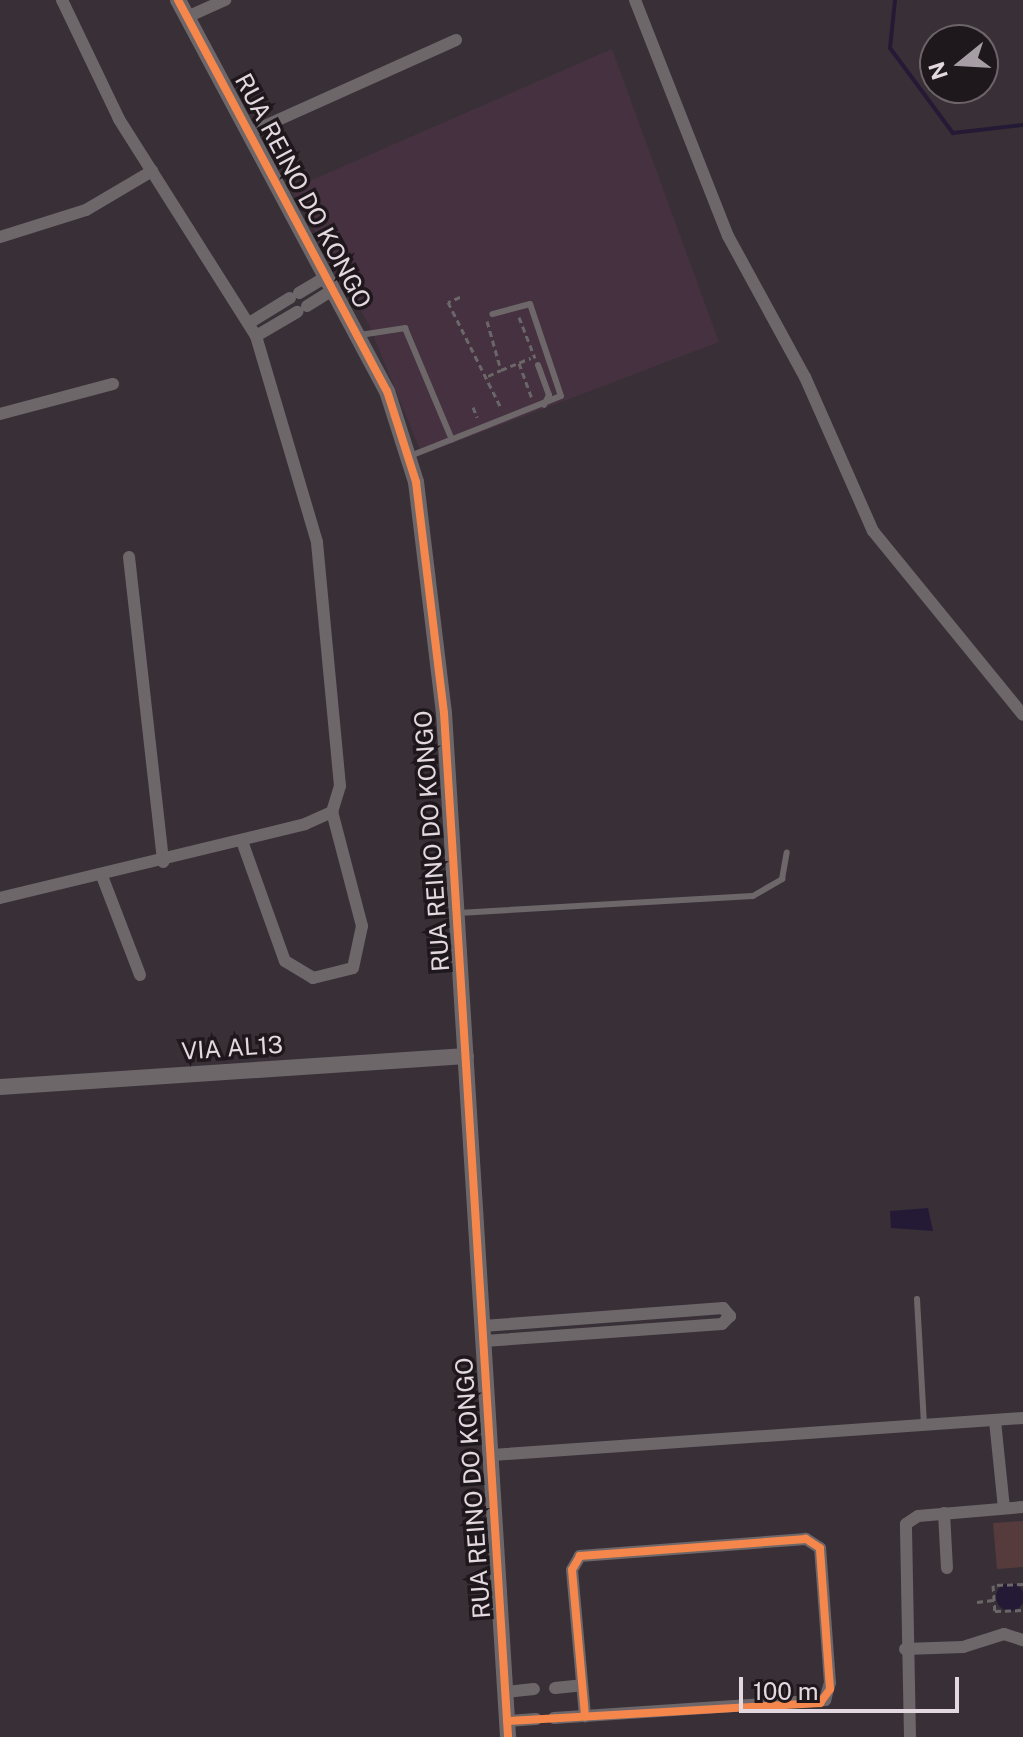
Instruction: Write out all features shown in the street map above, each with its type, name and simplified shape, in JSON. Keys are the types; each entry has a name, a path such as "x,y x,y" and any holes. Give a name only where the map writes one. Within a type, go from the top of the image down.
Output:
{"street":[{"path":"62,0 152,171 256,336 317,542 339,752 332,812 362,926 353,968 313,978 285,961 243,844"},
{"name":"RUA REINO DO KONGO","path":"178,0 358,336 410,456 436,618 458,913 508,1729"},
{"path":"187,17 225,0"},
{"path":"635,0 728,236 805,377 873,531 1023,715"},
{"path":"249,133 456,40"},
{"path":"0,237 86,210 152,171"},
{"path":"249,323 295,295 329,283"},
{"path":"256,336 302,309 329,283"},
{"path":"0,414 113,384"},
{"path":"129,557 163,862"},
{"path":"0,898 243,844 332,812"},
{"path":"102,876 140,975"},
{"name":"VIA AL13","path":"0,1087 466,1056"},
{"path":"723,1308 730,1316 722,1324 483,1333 723,1308"},
{"path":"492,1455 1023,1418"},
{"path":"995,1421 1004,1508"},
{"path":"910,1737 902,1532 918,1516 1023,1507"},
{"path":"944,1513 947,1568"},
{"path":"554,1718 585,1716 825,1700 830,1689 820,1548 806,1539 580,1556 572,1570 585,1716"},
{"path":"905,1649 963,1647 1004,1634 1023,1640"},
{"path":"555,1688 582,1685"},
{"path":"506,1692 534,1689"},
{"path":"508,1729 536,1719"}],"lane":[{"path":"493,316 530,304 561,396"},
{"path":"358,336 405,328 452,440"},
{"path":"538,365 548,392 542,406"},
{"path":"548,392 561,396"},
{"path":"410,456 561,396"},
{"path":"458,913 753,896 782,879 787,852"},
{"path":"917,1299 924,1425"}],"path":[{"path":"460,297 448,302 488,376 502,412"},
{"path":"516,309 538,365"},
{"path":"493,316 482,323 501,370"},
{"path":"488,376 535,357"},
{"path":"519,363 532,394 527,403"},
{"path":"473,407 478,421"},
{"path":"467,425 514,407"},
{"path":"1023,1584 993,1585 995,1611 1023,1610"},
{"path":"977,1602 994,1600"}],"shaded area":[{"path":"612,49 719,342 422,455 369,325 291,189"},
{"path":"928,1208 933,1231 891,1228 890,1211"},
{"path":"1023,1521 1023,1567 997,1569 993,1523"},
{"path":"1010,1583 1020,1587 1024,1597 1020,1607 1010,1611 1000,1607 996,1597 1000,1587"}],"waterway":[{"path":"895,0 890,48 953,133 1023,125"}],"cycle path":[{"path":"178,0 387,391 416,482 444,713 508,1737"},
{"path":"507,1721 820,1703 830,1689 820,1548 806,1539 580,1556 572,1570 585,1716"}]}
